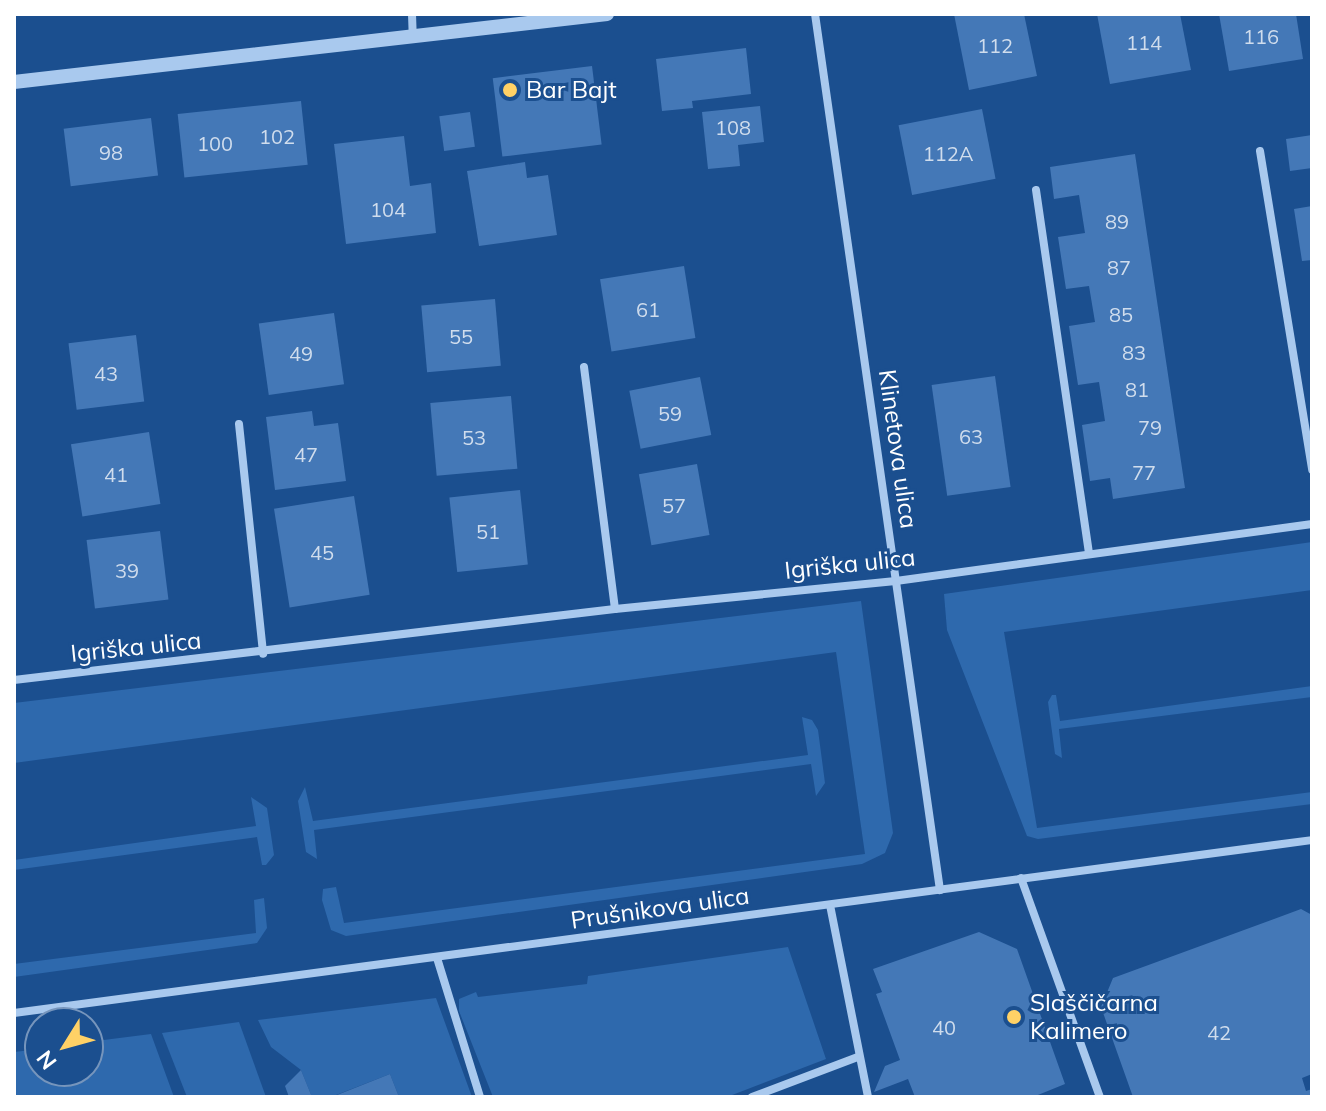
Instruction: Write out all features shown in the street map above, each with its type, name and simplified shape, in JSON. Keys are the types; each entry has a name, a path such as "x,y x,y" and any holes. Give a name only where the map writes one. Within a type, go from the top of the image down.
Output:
{"street":[{"path":"412,14 413,38"},
{"path":"14,82 607,14"},
{"name":"Klinetova ulica","path":"815,14 940,890"},
{"path":"1260,151 1312,470"},
{"path":"1036,190 1089,553"},
{"path":"584,367 615,609"},
{"path":"239,424 263,654"},
{"name":"Igriška ulica","path":"14,680 263,654 615,609 896,581 1312,524"},
{"name":"Prušnikova ulica","path":"14,1013 1312,840"},
{"path":"1021,878 1100,1097"},
{"path":"830,905 868,1097"},
{"path":"437,958 480,1097"},
{"path":"752,1097 858,1057"}],"shaded area":[{"path":"1312,542 1312,590 1004,632 1037,828 1312,792 1312,804 1038,839 1027,836 947,630 944,594"},
{"path":"861,601 893,833 885,853 862,864 346,936 331,930 322,900 323,889 336,887 344,923 865,854 836,652 14,763 14,703"},
{"path":"1312,686 1312,697 1059,729 1062,758 1055,754 1048,702 1052,695 1056,695 1060,721"},
{"path":"802,717 812,720 818,730 825,783 816,796 811,764 314,830 317,859 306,852 298,801 305,787 313,821 808,755"},
{"path":"251,797 267,808 274,855 266,865 262,865 257,837 14,870 14,860 256,826"},
{"path":"264,898 267,928 257,943 14,977 14,964 256,933 254,900"},
{"path":"788,947 826,1059 727,1097 493,1097 459,1011 459,999 476,992 478,997 587,984 588,976"},
{"path":"436,998 472,1097 399,1097 390,1074 331,1097 312,1097 301,1070 271,1047 258,1020"},
{"path":"239,1022 266,1097 187,1097 162,1033"},
{"path":"151,1034 174,1097 14,1097 14,1052 24,1051 24,1087 104,1087 104,1040"}],"building":[{"path":"954,14 1024,14 1037,76 969,90"},
{"path":"1097,14 1180,14 1191,70 1110,84"},
{"path":"1219,14 1296,14 1303,59 1229,71"},
{"path":"746,48 751,94 692,101 693,108 662,111 656,59"},
{"path":"592,66 602,144 502,157 493,78"},
{"path":"301,101 308,165 184,178 178,114"},
{"path":"760,106 764,142 738,145 740,166 708,169 702,112"},
{"path":"982,109 996,179 912,195 899,125"},
{"path":"470,112 475,147 444,151 439,116"},
{"path":"151,118 158,176 71,186 64,129"},
{"path":"1312,135 1312,168 1290,171 1286,139"},
{"path":"404,136 410,186 431,183 436,233 346,244 334,144"},
{"path":"1135,154 1185,488 1113,499 1110,478 1090,481 1082,425 1105,421 1099,382 1078,385 1069,326 1095,322 1089,286 1066,289 1058,237 1085,233 1079,195 1054,199 1050,167"},
{"path":"525,162 527,178 548,175 557,235 479,246 467,171"},
{"path":"1312,206 1312,260 1302,261 1294,209"},
{"path":"684,266 695,338 611,351 600,279"},
{"path":"495,299 501,366 427,372 421,305"},
{"path":"334,313 344,384 269,395 259,324"},
{"path":"136,335 144,402 77,410 69,343"},
{"path":"995,376 1011,487 947,496 932,385"},
{"path":"700,377 711,435 641,449 629,391"},
{"path":"511,396 517,469 437,476 430,403"},
{"path":"312,411 314,426 338,423 346,481 275,490 266,417"},
{"path":"149,432 160,504 82,516 71,444"},
{"path":"697,464 710,535 651,545 639,474"},
{"path":"520,490 528,565 457,572 449,497"},
{"path":"354,496 370,595 290,607 274,509"},
{"path":"160,531 168,599 95,609 87,540"},
{"path":"1301,909 1312,915 1312,1074 1302,1078 1306,1091 1312,1089 1312,1097 1133,1097 1101,1007 1113,978"},
{"path":"979,932 1017,949 1065,1084 1033,1097 915,1097 908,1079 874,1092 885,1066 900,1060 876,994 882,992 873,969"},
{"path":"301,1070 312,1097 289,1097 285,1086"},
{"path":"390,1074 399,1097 332,1097"}],"place":[{"name":"Bar Bajt","path":"510,90"},
{"name":"Slaščičarna Kalimero","path":"1014,1017"}]}
